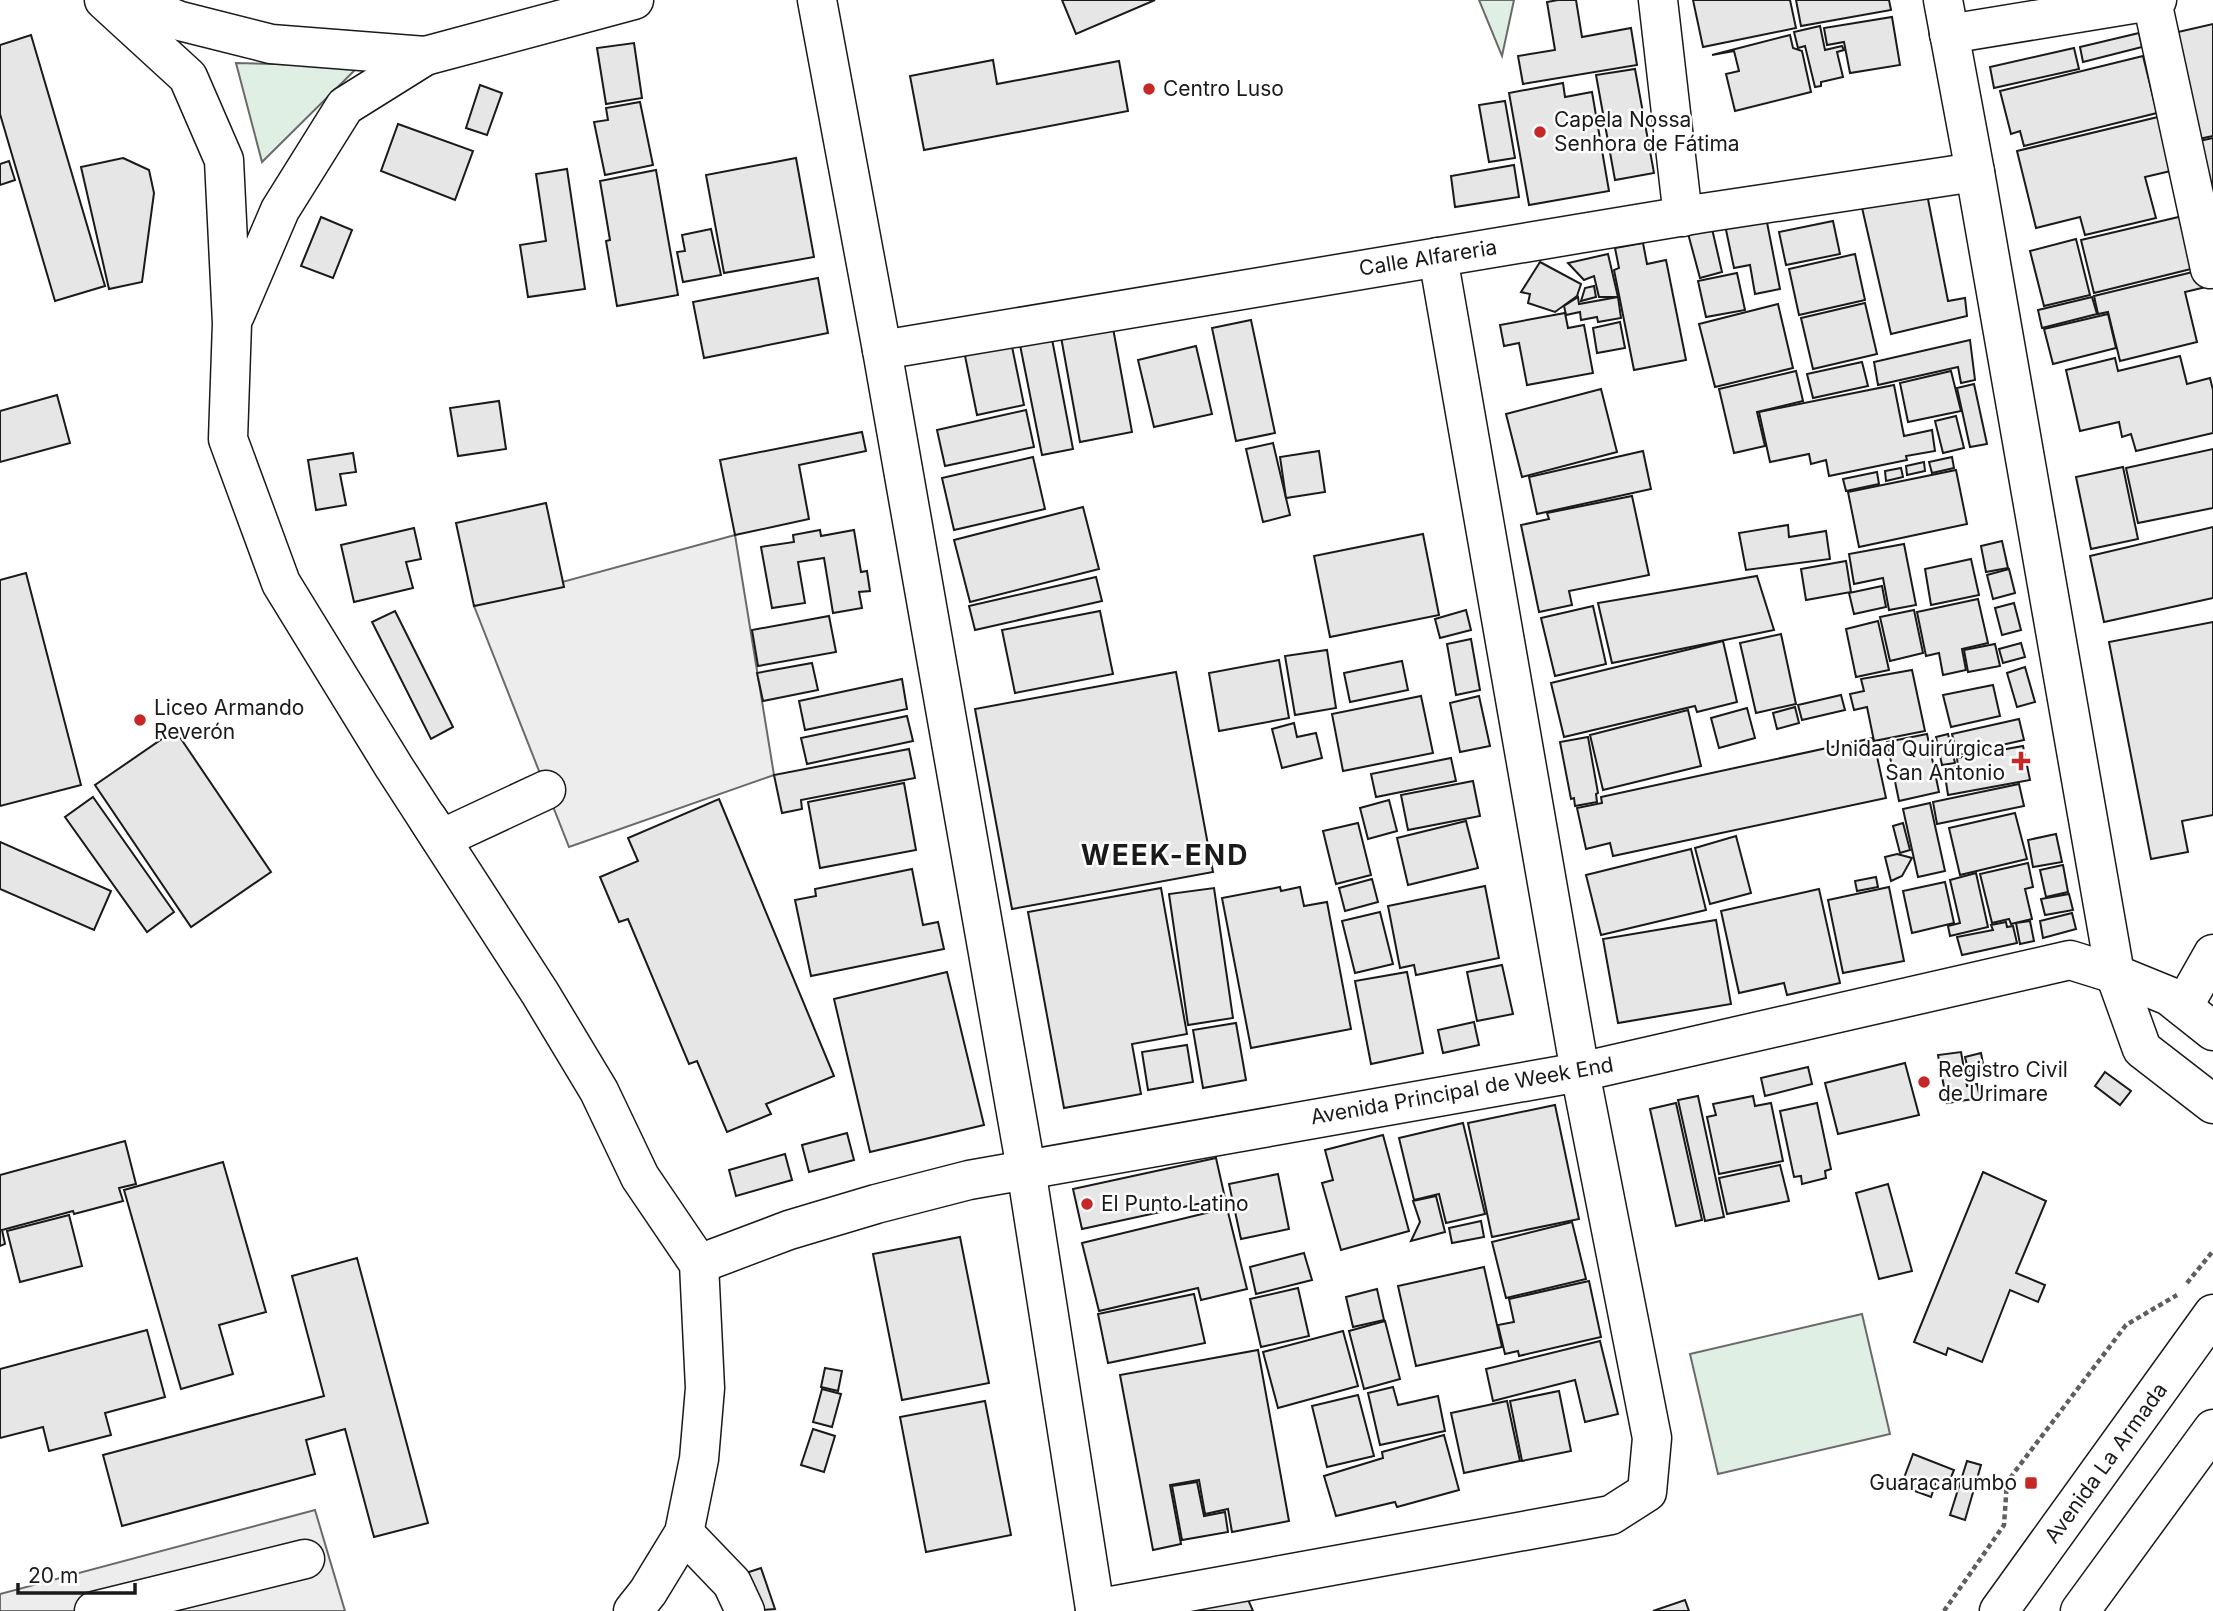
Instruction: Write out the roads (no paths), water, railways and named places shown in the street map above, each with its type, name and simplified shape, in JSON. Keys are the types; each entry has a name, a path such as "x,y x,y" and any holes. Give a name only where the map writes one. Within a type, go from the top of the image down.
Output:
{"street":[{"path":"104,0 188,76 224,160 232,323 228,439 281,583 540,992 592,1080 640,1177 699,1264 705,1388 699,1459 684,1533 649,1592 633,1611"},
{"path":"128,0 180,21 271,44 425,56"},
{"path":"232,323 280,210 345,106 425,56 634,0"},
{"path":"817,0 882,350 1026,1169 1095,1610 1611,1515 1647,1492 1652,1438 1580,1072 1438,257"},
{"path":"1658,0 1683,217"},
{"path":"2210,268 2154,1 1946,17 2115,974 2142,1049 2213,1104"},
{"name":"Calle Alfareria","path":"882,350 1683,217 1975,172"},
{"path":"441,839 547,790"},
{"path":"2183,1007 2213,954"},
{"name":"Avenida Principal de Week End","path":"699,1264 789,1230 970,1180 1580,1072 2070,960 2115,974 2169,996 2213,1031"},
{"name":"Avenida La Armada","path":"1999,1611 2213,1314"},
{"path":"2080,1611 2213,1429"},
{"path":"684,1533 732,1583 745,1611"},
{"path":"94,1611 305,1559"}],"place":[{"name":"Centro Luso","path":"1149,89"},
{"name":"Capela Nossa Senhora de Fátima","path":"1540,132"},
{"name":"Liceo Armando Reverón","path":"140,720"},
{"name":"Unidad Quirúrgica San Antonio","path":"2021,761"},
{"name":"Registro Civil de Urimare","path":"1924,1082"},
{"name":"El Punto Latino","path":"1087,1204"},
{"name":"Guaracarumbo","path":"2031,1483"}],"district":[{"name":"WEEK-END","path":"1165,855"}]}
